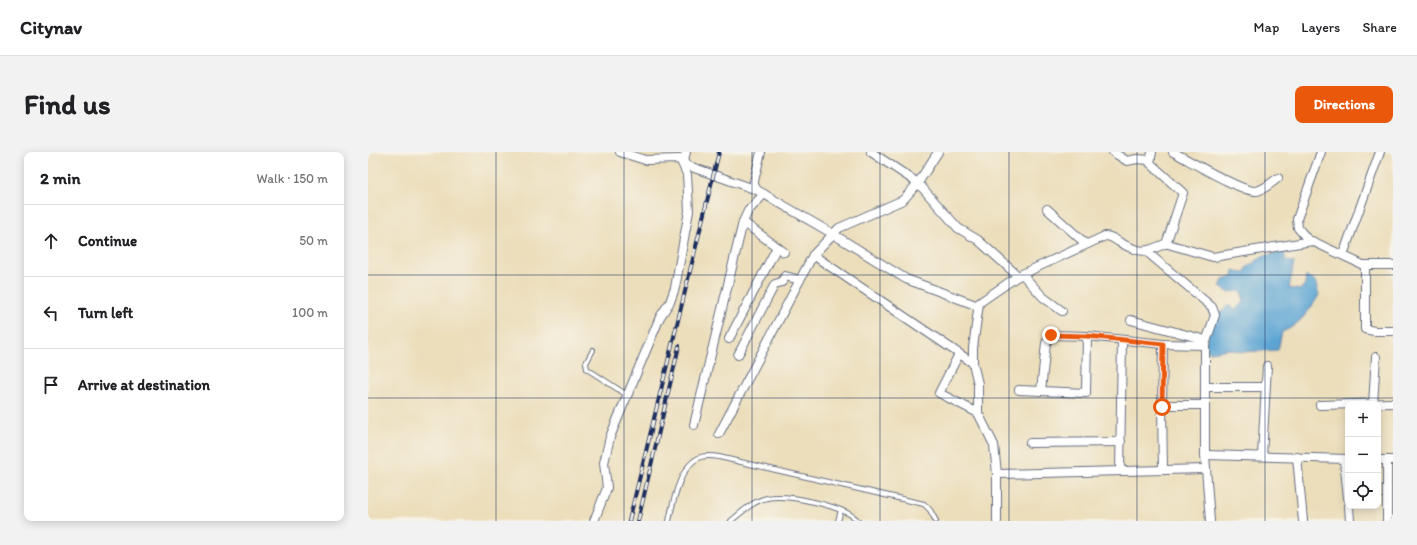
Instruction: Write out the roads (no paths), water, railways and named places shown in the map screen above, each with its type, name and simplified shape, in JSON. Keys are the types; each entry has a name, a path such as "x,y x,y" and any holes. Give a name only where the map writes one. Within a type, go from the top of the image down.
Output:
{"street":[{"path":"594,521 607,488 605,455 627,395 660,317 670,302 675,288 689,211 687,174 683,164 677,158 646,160 620,152"},
{"path":"683,164 686,152"},
{"path":"760,192 754,185 754,181 762,152"},
{"path":"870,152 918,183 958,228 978,240 1062,311"},
{"path":"719,434 813,255 839,228 903,200 918,183 938,152"},
{"path":"1113,152 1127,161 1151,156 1151,164 1183,193 1167,243"},
{"path":"1173,152 1237,187 1249,191 1257,191 1267,187 1278,178"},
{"path":"1309,240 1298,228 1298,219 1321,152"},
{"path":"1343,255 1380,152"},
{"path":"683,164 760,192 833,234 906,279 978,306"},
{"path":"694,425 742,222 760,192"},
{"path":"1047,208 1086,244"},
{"path":"742,222 784,252"},
{"path":"997,521 997,474 994,445 978,413 978,384 973,363 978,306 985,297 1020,275 1086,244 1108,236 1135,251 1147,252 1167,243 1213,257 1309,240 1318,242 1366,266 1393,264"},
{"path":"729,339 777,247"},
{"path":"1147,252 1214,311 1214,321 1206,342 1205,387 1206,469 1210,521"},
{"path":"813,255 973,363"},
{"path":"1366,266 1365,329 1374,331 1393,331"},
{"path":"738,355 775,284 782,282 785,276 800,280"},
{"path":"1131,320 1206,342"},
{"path":"1042,391 1046,343 1049,336 1053,334 1163,344 1206,342"},
{"path":"1019,390 1086,393 1087,336"},
{"path":"1120,471 1122,340"},
{"path":"1163,344 1163,470"},
{"path":"959,354 939,393 978,413"},
{"path":"1373,401 1376,357"},
{"path":"1262,456 1267,366"},
{"path":"1205,387 1265,387"},
{"path":"1381,404 1393,404"},
{"path":"1162,405 1205,405"},
{"path":"1320,405 1345,405"},
{"path":"1030,442 1121,442"},
{"path":"1206,455 1345,459"},
{"path":"1297,457 1303,521"},
{"path":"1387,521 1390,460"},
{"path":"997,474 1206,469"},
{"path":"1349,509 1350,521"}],"lane":[{"path":"593,350 586,363 587,368 627,395"},
{"path":"669,521 677,489 688,466 693,461 706,455 719,456 924,504 930,510 936,521"},
{"path":"731,521 747,508 767,498 790,498 841,510 849,513 858,521"},
{"path":"838,521 841,510"}],"water":[{"path":"1285,251 1285,261 1294,262 1289,288 1300,290 1305,284 1306,276 1315,281 1319,295 1308,312 1299,322 1282,332 1278,350 1242,352 1230,349 1210,352 1204,350 1212,318 1206,307 1222,312 1228,305 1235,310 1244,302 1242,291 1228,292 1220,287 1223,280 1233,277 1234,270 1245,273 1247,267 1264,256"}],"railway":[{"path":"629,521 719,152"},
{"path":"638,521 679,346"}]}
